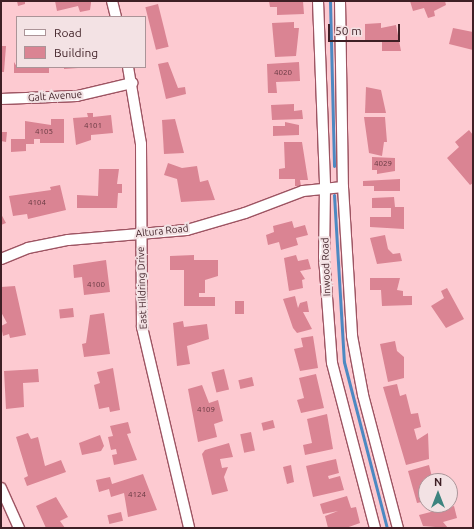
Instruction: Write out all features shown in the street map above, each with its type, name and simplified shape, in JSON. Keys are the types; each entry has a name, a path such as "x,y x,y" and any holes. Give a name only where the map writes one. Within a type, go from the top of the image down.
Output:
{"street":[{"path":"112,1 116,16"},
{"name":"Inwood Road","path":"318,1 325,186 324,257 332,363 375,528"},
{"path":"340,1 343,187 352,336 363,395 398,528"},
{"name":"East Hildring Drive","path":"128,68 141,144 142,326 189,528"},
{"name":"Galt Avenue","path":"1,99 77,96 132,84"},
{"name":"Altura Road","path":"1,259 28,248 68,240 186,230 325,186 343,187"},
{"path":"1,488 19,528"}],"building":[{"path":"17,1 25,1 25,4 18,6"},
{"path":"55,1 91,1 90,10 80,12 78,6 57,11"},
{"path":"269,1 303,1 304,14 277,15 277,7 270,7"},
{"path":"410,1 445,1 446,5 434,11 435,16 428,18 424,8 413,11"},
{"path":"158,4 169,47 156,50 145,7"},
{"path":"294,22 294,28 299,28 296,56 275,57 272,23"},
{"path":"381,23 381,28 396,25 401,51 382,51 382,41 365,41 365,24"},
{"path":"453,28 473,32 473,50 449,44"},
{"path":"1,46 6,46 4,72 1,72"},
{"path":"14,62 16,68 49,68 49,73 14,73"},
{"path":"168,62 178,88 185,87 186,94 166,99 158,64"},
{"path":"299,62 300,81 276,82 277,93 268,93 267,64"},
{"path":"366,87 381,90 386,113 365,113"},
{"path":"294,104 294,111 302,110 303,119 272,120 271,105"},
{"path":"87,113 93,113 93,117 111,115 113,133 91,135 91,140 76,145 73,118 88,117"},
{"path":"364,117 385,117 387,142 384,142 382,156 369,153"},
{"path":"51,119 64,119 64,143 40,143 40,139 34,139 34,144 26,144 26,151 11,152 11,139 25,139 25,121 51,125"},
{"path":"175,119 184,153 164,154 162,120"},
{"path":"285,122 299,125 299,135 273,136 273,126 285,126"},
{"path":"469,130 473,135 473,183 470,185 447,158 459,147 455,142"},
{"path":"1,132 7,132 6,142 1,141"},
{"path":"284,142 302,142 308,180 300,180 301,186 295,186 295,179 279,179 279,169 285,168"},
{"path":"372,157 395,158 395,171 377,174 377,170 372,170"},
{"path":"168,163 182,168 197,166 200,182 208,180 215,200 181,202 177,179 164,175"},
{"path":"99,169 119,169 117,184 122,184 122,193 118,193 117,208 77,208 77,195 98,196"},
{"path":"400,179 400,191 374,191 374,186 363,186 363,181"},
{"path":"60,185 66,210 28,219 27,214 13,216 9,196 51,190 50,187"},
{"path":"394,197 395,207 404,207 404,229 370,227 370,217 391,217 391,208 372,208 372,198"},
{"path":"1,214 6,223 1,225"},
{"path":"292,221 294,228 305,225 308,235 296,238 298,245 281,250 279,242 268,245 266,235 274,232 273,226"},
{"path":"385,235 388,249 393,254 400,253 402,261 377,264 370,238"},
{"path":"194,255 194,260 218,260 218,276 205,280 205,293 199,293 199,297 215,297 215,306 184,306 184,270 170,270 170,256"},
{"path":"296,255 298,261 308,259 311,269 300,271 305,279 302,280 303,288 289,291 284,258"},
{"path":"106,260 110,292 84,295 82,277 74,278 73,265"},
{"path":"370,278 400,278 397,290 403,291 403,296 412,296 412,305 382,306 381,290 370,290"},
{"path":"15,286 26,335 10,338 9,334 3,336 1,326 7,323 1,312 1,287"},
{"path":"447,288 464,319 446,328 431,306 444,298 441,291"},
{"path":"295,296 298,308 300,303 307,301 309,312 303,312 312,329 297,333 293,328 283,299"},
{"path":"235,301 244,301 244,314 235,314"},
{"path":"73,308 74,317 60,318 59,309"},
{"path":"104,313 110,354 84,357 82,344 86,343 90,315"},
{"path":"183,321 184,327 207,324 209,339 187,346 190,364 177,366 173,323"},
{"path":"313,336 318,368 300,371 294,349 303,347 301,338"},
{"path":"395,341 397,351 404,357 404,378 388,382 380,344"},
{"path":"113,368 120,410 110,412 109,407 99,409 94,385 100,383 97,372"},
{"path":"38,369 39,382 23,383 24,407 6,409 4,371"},
{"path":"224,369 229,389 216,393 211,372"},
{"path":"316,374 324,408 301,413 297,400 304,398 299,378"},
{"path":"252,377 254,386 240,389 238,380"},
{"path":"397,384 400,396 406,394 411,414 418,413 421,427 414,429 417,440 428,433 429,459 406,465 383,387"},
{"path":"202,385 209,403 218,400 223,421 214,424 217,437 198,442 188,389"},
{"path":"327,414 333,449 305,455 303,445 312,443 307,419"},
{"path":"273,420 275,428 263,431 261,423"},
{"path":"128,422 131,433 127,434 137,460 114,465 112,455 117,454 116,449 111,450 108,437 113,436 110,426"},
{"path":"251,432 255,451 244,453 240,434"},
{"path":"28,433 31,439 38,437 45,466 61,460 66,472 27,486 24,478 28,476 16,437"},
{"path":"100,435 104,446 101,451 82,455 79,443"},
{"path":"229,443 233,457 220,459 222,468 228,467 224,477 228,491 212,495 202,454 205,450"},
{"path":"336,459 339,473 328,476 329,479 340,476 344,490 313,497 306,466"},
{"path":"291,465 294,482 287,484 283,467"},
{"path":"429,465 431,473 418,473 418,503 417,503 408,471"},
{"path":"143,474 157,510 128,517 124,493 111,497 109,489 99,492 96,480 110,477 112,484"},
{"path":"347,496 351,508 356,507 360,523 346,528 328,528 325,516 338,511 323,514 320,504"},
{"path":"56,497 68,517 60,521 65,528 46,528 36,506"},
{"path":"121,512 123,521 109,524 107,515"},
{"path":"427,513 456,513 457,518 443,522 448,528 423,526 419,515"}],"waterway":[{"path":"330,1 334,166"},
{"path":"334,195 344,362 387,528"}]}
